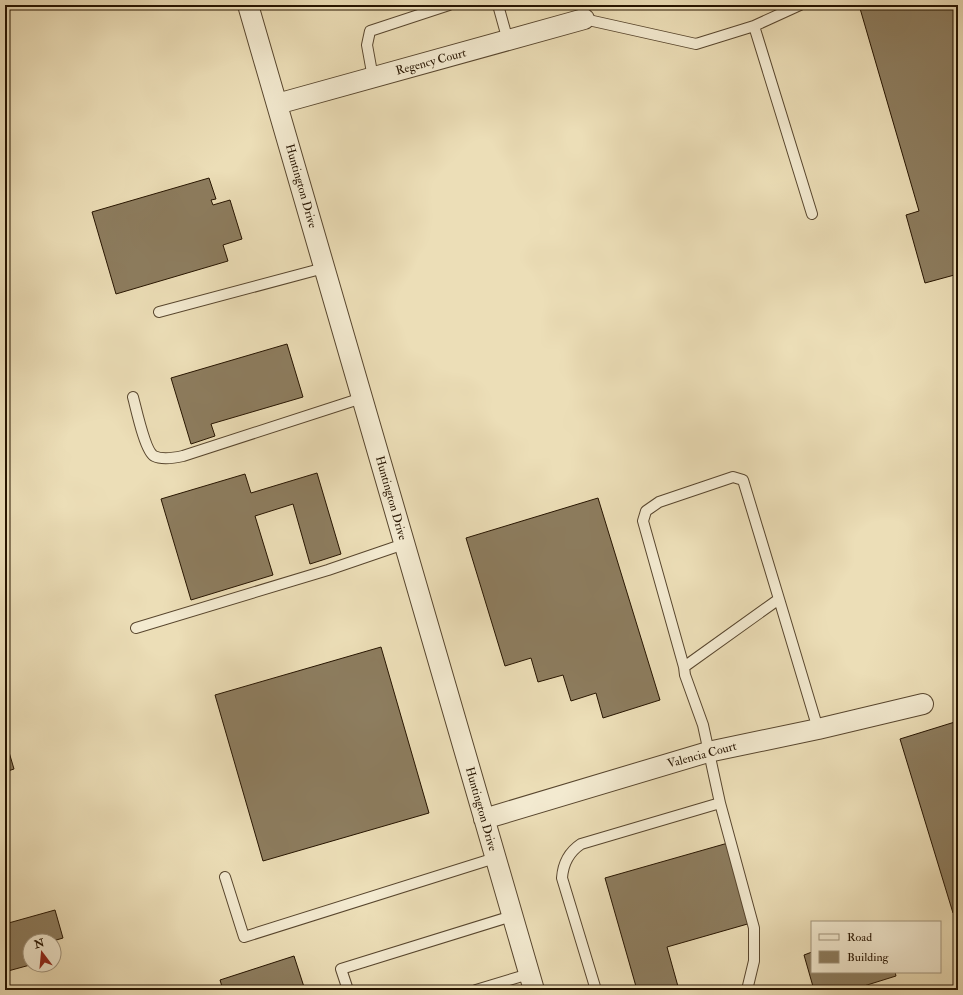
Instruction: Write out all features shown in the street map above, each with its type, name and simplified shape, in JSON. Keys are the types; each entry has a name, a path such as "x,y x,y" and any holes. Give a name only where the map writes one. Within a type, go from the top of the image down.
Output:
{"street":[{"name":"Huntington Drive","path":"248,5 531,982"},
{"name":"Regency Court","path":"277,104 584,20"},
{"name":"Valencia Court","path":"484,819 708,752 818,729 923,704"}],"lane":[{"path":"373,78 367,45 370,31 449,5"},
{"path":"498,5 508,41"},
{"path":"584,20 696,44 754,26 800,5"},
{"path":"754,26 812,214"},
{"path":"159,312 324,268"},
{"path":"133,397 148,448 154,456 169,458 183,456 362,398"},
{"path":"747,990 754,961 754,928 720,804 703,725 685,675 643,521 646,510 659,502 732,477 743,480 818,729"},
{"path":"136,628 328,570 404,544"},
{"path":"684,667 779,599"},
{"path":"596,990 562,878 564,866 569,856 574,849 581,844 720,804"},
{"path":"225,878 244,937 495,858"},
{"path":"348,990 341,968 512,916"},
{"path":"476,990 531,982"}],"building":[{"path":"315,5 326,5 316,8"},
{"path":"859,5 958,5 958,274 925,283 906,215 919,211"},
{"path":"209,178 216,199 211,200 213,205 230,200 242,239 223,245 228,261 116,294 92,212"},
{"path":"287,344 303,397 211,424 215,436 191,444 171,378"},
{"path":"317,473 341,554 310,564 293,504 255,516 273,575 191,600 161,499 245,474 251,493"},
{"path":"598,498 660,700 603,718 596,693 571,701 563,675 538,682 531,658 505,666 466,538"},
{"path":"381,647 429,813 263,861 215,695"},
{"path":"958,721 958,912 953,913 900,739"},
{"path":"5,742 14,769 5,772"},
{"path":"728,843 751,923 667,947 679,990 637,990 605,878"},
{"path":"55,910 62,933 22,933 22,967 8,971 5,962 5,924"},
{"path":"811,952 811,973 895,973 896,976 851,990 814,990 804,955"},
{"path":"294,956 305,990 223,990 220,980"}]}
